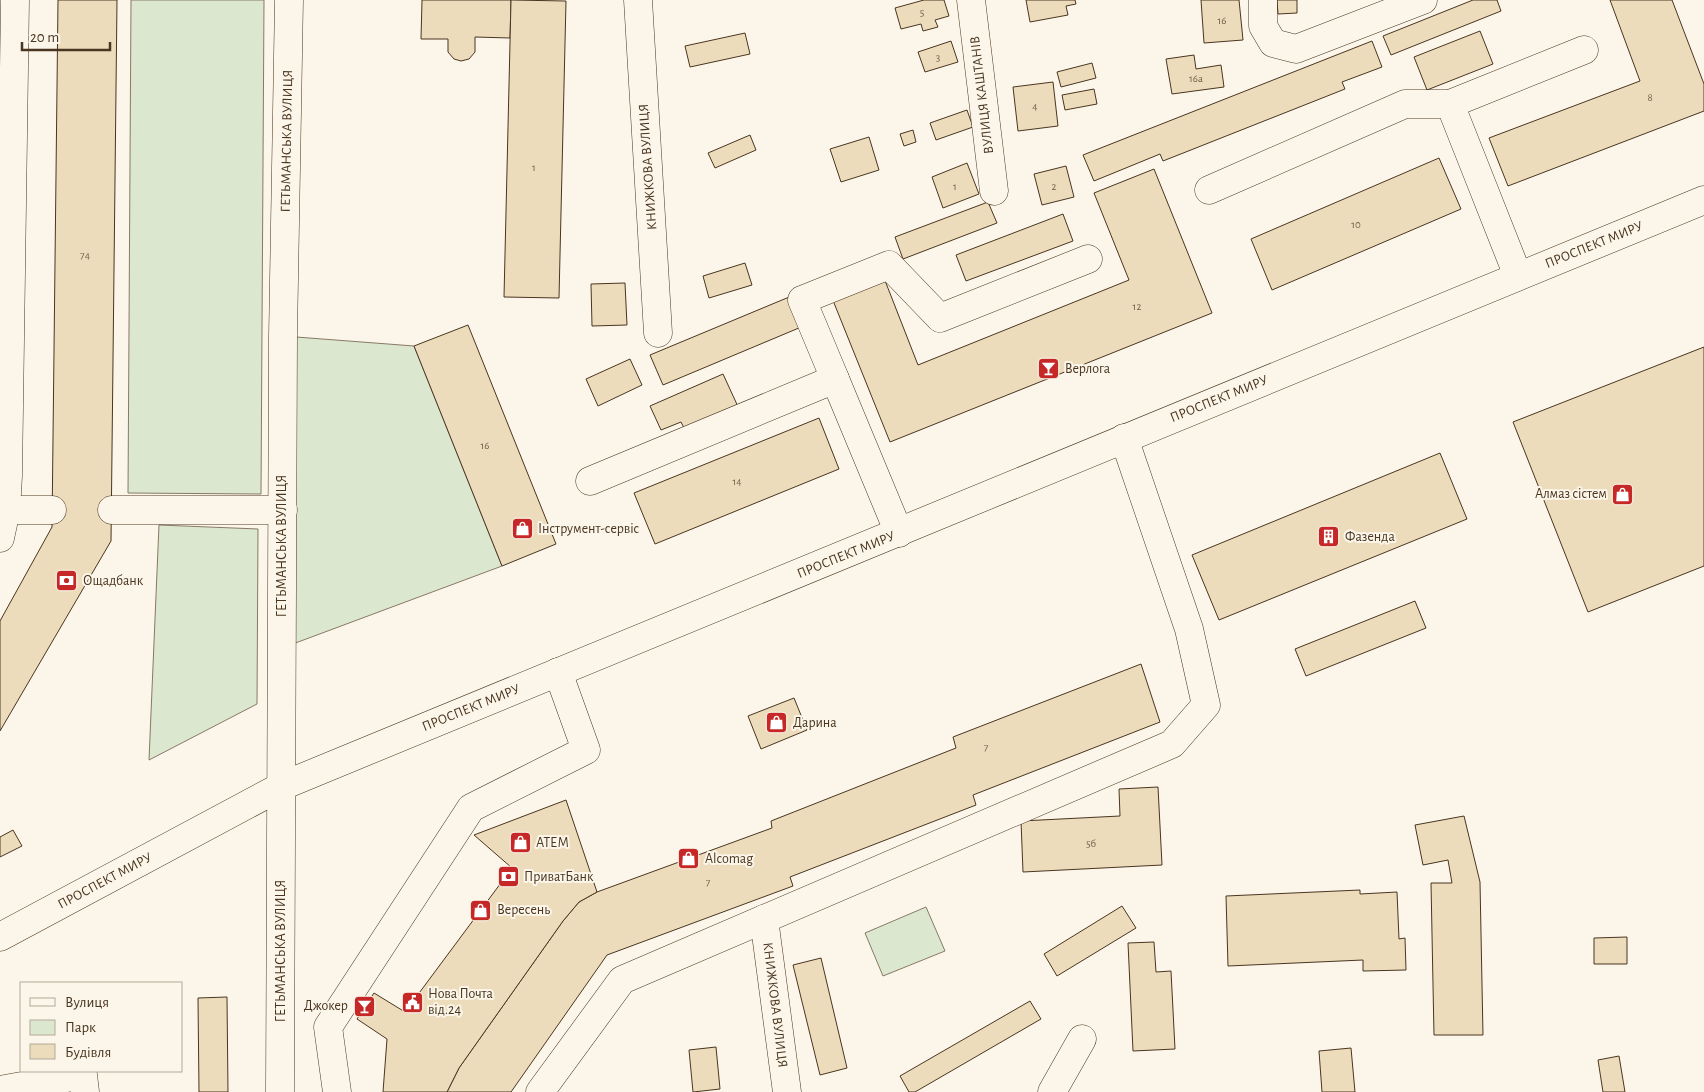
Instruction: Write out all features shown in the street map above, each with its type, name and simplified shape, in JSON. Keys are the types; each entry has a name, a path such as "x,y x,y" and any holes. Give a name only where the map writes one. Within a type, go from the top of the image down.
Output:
{"street":[{"path":"0,538 6,510 15,0"},
{"name":"ГЕТЬМАНСЬКА ВУЛИЦЯ","path":"280,1092 283,336 289,0"},
{"name":"КНИЖКОВА ВУЛИЦЯ","path":"638,0 658,334"},
{"name":"ВУЛИЦЯ КАШТАНІВ","path":"971,0 994,190"},
{"path":"1263,0 1263,26 1273,43 1296,49 1423,0"},
{"path":"1209,190 1405,104 1450,104 1584,50"},
{"path":"1450,104 1518,276"},
{"name":"ПРОСПЕКТ МИРУ","path":"0,937 282,786 1704,200"},
{"path":"899,533 802,300 889,265 940,318 1088,259"},
{"path":"590,481 835,379"},
{"path":"540,1092 622,980 1172,744 1206,705 1189,629 1124,438"},
{"path":"6,510 52,510"},
{"path":"112,510 283,510"},
{"path":"338,1092 328,1027 471,808 586,750 558,672"},
{"name":"КНИЖКОВА ВУЛИЦЯ","path":"764,919 787,1092"},
{"path":"1052,1092 1082,1039"},
{"path":"0,1090 83,1075 85,1092"}],"green space":[{"path":"131,0 264,0 261,494 128,493"},
{"path":"283,336 414,346 502,566 282,648"},
{"path":"159,525 258,529 257,704 149,760"},
{"path":"926,907 945,951 883,976 865,933"}],"building":[{"path":"58,0 117,0 111,541 0,731 0,621 52,527"},
{"path":"422,0 511,0 510,38 475,37 475,52 469,59 461,61 454,59 448,52 448,39 421,39"},
{"path":"511,0 566,1 559,298 504,297"},
{"path":"924,0 944,0 949,16 935,20 938,27 923,31 921,24 901,29 895,8"},
{"path":"1026,0 1075,0 1076,4 1066,6 1068,15 1030,22"},
{"path":"1201,0 1239,0 1243,40 1204,43"},
{"path":"1277,0 1297,0 1297,13 1278,14"},
{"path":"1473,0 1497,0 1501,11 1391,55 1383,36"},
{"path":"1610,0 1672,0 1704,84 1704,111 1508,186 1489,138 1640,81"},
{"path":"1480,31 1493,64 1427,90 1414,57"},
{"path":"745,33 750,54 690,67 685,46"},
{"path":"951,41 958,62 925,72 918,52"},
{"path":"1372,41 1382,67 1342,82 1345,89 1163,161 1160,154 1094,181 1083,155"},
{"path":"1194,55 1196,69 1221,65 1224,87 1172,94 1166,59"},
{"path":"1092,63 1096,78 1061,87 1057,72"},
{"path":"1053,82 1058,126 1018,131 1013,87"},
{"path":"1094,89 1097,104 1065,110 1062,95"},
{"path":"967,110 973,127 936,140 930,123"},
{"path":"913,130 916,142 904,146 900,134"},
{"path":"750,135 756,150 715,168 708,153"},
{"path":"869,137 879,170 841,182 830,149"},
{"path":"1439,158 1461,209 1272,290 1251,239"},
{"path":"967,163 979,194 943,208 932,177"},
{"path":"1066,166 1074,197 1042,205 1034,174"},
{"path":"1154,169 1212,313 890,442 832,298 884,278 918,365 1129,280 1094,193"},
{"path":"988,202 997,223 903,259 895,237"},
{"path":"1063,214 1073,241 966,281 956,255"},
{"path":"745,263 752,285 709,298 703,276"},
{"path":"625,283 627,325 592,326 591,284"},
{"path":"794,295 806,325 663,385 650,355"},
{"path":"468,325 556,544 502,566 414,346"},
{"name":"Алмаз сістем","path":"1704,347 1704,566 1588,612 1513,422"},
{"path":"630,359 642,385 598,406 586,379"},
{"path":"723,374 740,411 687,434 681,422 661,430 650,406"},
{"path":"819,418 839,469 655,544 634,493"},
{"name":"Фазенда","path":"1440,453 1467,519 1219,620 1192,555"},
{"path":"1415,601 1426,628 1306,676 1295,649"},
{"path":"1141,664 1160,722 973,795 976,805 790,877 793,886 607,955 511,1092 447,1092 459,1068 563,921 579,902 597,892 772,828 771,821 956,748 953,737"},
{"name":"Дарина","path":"794,698 807,730 761,749 748,716"},
{"path":"1158,787 1162,865 1023,872 1021,821 1120,816 1119,789"},
{"path":"566,800 597,892 579,902 563,921 459,1068 447,1092 383,1092 387,1039 357,1019 374,993 405,1012 512,868 474,835"},
{"path":"1464,816 1480,882 1483,1035 1434,1035 1431,883 1452,883 1448,860 1423,865 1415,825"},
{"path":"13,830 22,846 0,857 0,837"},
{"path":"1360,890 1360,894 1397,892 1399,939 1405,938 1406,970 1363,971 1363,960 1228,966 1226,896"},
{"path":"1122,906 1136,928 1057,976 1044,954"},
{"path":"1627,937 1627,964 1594,964 1594,938"},
{"path":"1154,942 1156,972 1171,971 1175,1049 1133,1051 1128,943"},
{"path":"821,958 847,1068 820,1075 793,965"},
{"path":"227,997 228,1092 199,1092 198,998"},
{"path":"1030,1001 1041,1019 915,1092 909,1092 900,1076"},
{"path":"716,1047 720,1089 693,1092 689,1050"},
{"path":"1351,1048 1355,1092 1322,1092 1319,1051"},
{"path":"1619,1056 1625,1092 1603,1092 1598,1060"}],"place":[{"name":"Beрлога","path":"1049,369"},
{"name":"Алмаз сістем","path":"1623,494"},
{"name":"Інструмент-сервіс","path":"522,529"},
{"name":"Фазенда","path":"1329,537"},
{"name":"Ощадбанк","path":"67,581"},
{"name":"Дарина","path":"777,723"},
{"name":"АТЕМ","path":"520,843"},
{"name":"Alcomag","path":"689,859"},
{"name":"ПриватБанк","path":"508,877"},
{"name":"Вересень","path":"481,910"},
{"name":"Нова Почта від.24","path":"412,1002"},
{"name":"Джокер","path":"364,1006"}]}
